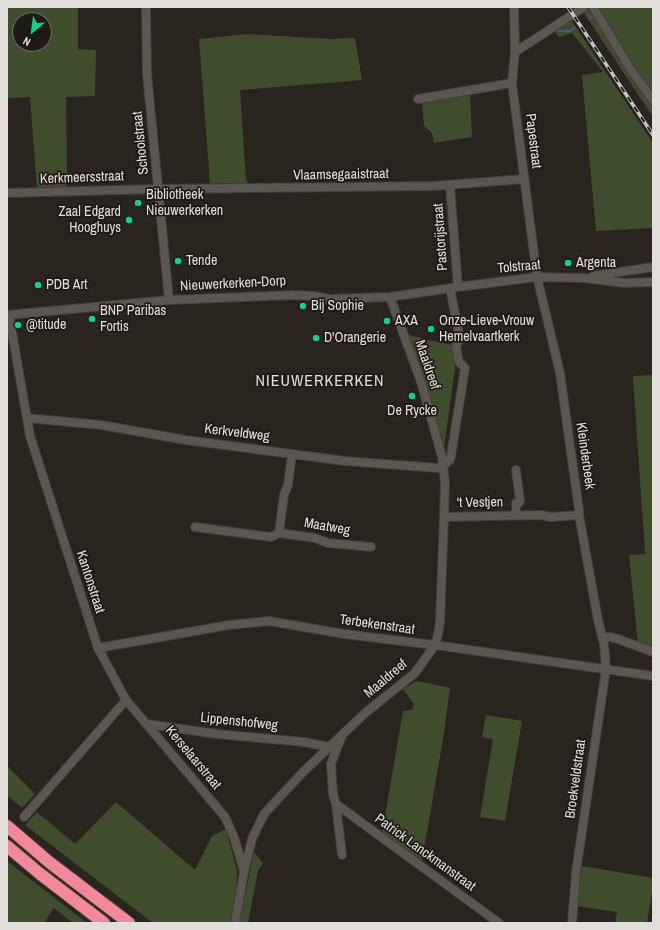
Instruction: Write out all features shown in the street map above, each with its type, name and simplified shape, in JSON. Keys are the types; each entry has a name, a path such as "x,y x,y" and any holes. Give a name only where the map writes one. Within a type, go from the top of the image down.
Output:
{"highway":[{"path":"7,826 49,862 129,923"},
{"path":"7,846 104,923"}],"street":[{"name":"Schoolstraat","path":"146,7 147,74 169,300"},
{"name":"Papestraat","path":"514,7 515,52 512,83 537,277"},
{"path":"515,52 584,7"},
{"path":"593,7 631,70 653,100"},
{"path":"418,99 512,83"},
{"name":"Vlaamsegaaistraat","path":"158,189 450,186 524,179"},
{"name":"Pastorijstraat","path":"450,186 454,288"},
{"name":"Kerkmeersstraat","path":"7,193 158,189"},
{"name":"Tolstraat","path":"584,278 653,267"},
{"name":"Tolstraat","path":"454,288 537,277 584,278 624,283 653,282"},
{"name":"Kleinderbeek","path":"537,277 560,373 579,515 603,638"},
{"name":"Nieuwerkerken-Dorp","path":"8,315 169,300 293,294 329,299 390,297 454,288"},
{"name":"Maaldreef","path":"443,466 450,460 451,456 465,368 459,362 456,346 460,339 454,288"},
{"name":"Maaldreef","path":"342,855 336,804 333,794 331,764 342,735 364,714 415,673 435,645 440,622 445,482 442,457 420,382 390,297"},
{"name":"Kantonstraat","path":"8,315 30,436 98,648 126,700"},
{"name":"Kerkveldweg","path":"27,418 101,425 186,440 368,463 438,468 443,466"},
{"path":"279,533 284,495 288,485 292,454"},
{"name":"'t Vestjen","path":"516,470 520,501 519,503 516,503 516,515"},
{"name":"'t Vestjen","path":"444,517 579,515"},
{"name":"Maatweg","path":"195,527 271,537 279,533 316,538 328,543 371,547"},
{"name":"Terbekenstraat","path":"98,648 229,625 269,622 344,634 435,645 653,676"},
{"path":"603,638 610,637 618,639 653,652"},
{"name":"Broekveldstraat","path":"572,923 576,872 606,669 603,638"},
{"path":"24,817 126,700"},
{"name":"Kerselaarstraat","path":"126,700 225,817 234,837 244,872"},
{"name":"Lippenshofweg","path":"147,724 217,734 304,742 329,747"},
{"path":"235,923 244,872 252,839 264,814 304,771 342,735"},
{"name":"Patrick Lanckmanstraat","path":"336,804 452,888 486,915 499,923"},
{"path":"234,837 243,842 252,839"}],"green space":[{"path":"7,7 78,7 78,49 96,50 95,96 66,97 67,188 37,188 30,97 7,98"},
{"path":"591,7 653,102 653,117 584,13"},
{"path":"595,7 653,7 653,96 637,75"},
{"path":"571,20 653,143 653,228 596,231 582,75 603,72 572,33 559,37 554,31"},
{"path":"248,34 329,39 355,38 362,80 240,90 246,178 248,184 210,183 199,39"},
{"path":"470,93 472,137 434,143 432,133 424,126 422,102"},
{"path":"406,334 453,345 455,368 444,447"},
{"path":"653,375 653,650 638,645 629,555 645,554 633,376"},
{"path":"417,681 450,688 444,733 422,861 382,833 403,711 412,710 414,704 403,689"},
{"path":"486,715 522,721 505,821 480,817 493,739 482,737"},
{"path":"7,766 35,794 22,808 7,795"},
{"path":"116,802 195,870 212,836 226,829 237,871 236,889 230,923 153,923 25,825 37,812 75,844"},
{"path":"254,852 263,863 258,871 248,923 239,923"},
{"path":"7,861 87,923 73,923 54,908 44,923 7,923"},
{"path":"582,866 653,878 647,923 615,923 617,912 576,906"}],"waterway":[{"path":"589,18 595,15"},
{"path":"559,31 570,31 574,28"}],"railway":[{"path":"568,7 653,135"}],"place":[{"name":"Bibliotheek Nieuwerkerken","path":"138,203"},
{"name":"Zaal Edgard Hooghuys","path":"129,220"},
{"name":"Tende","path":"178,261"},
{"name":"Argenta","path":"568,263"},
{"name":"PDB Art","path":"38,285"},
{"name":"Bij Sophie","path":"303,306"},
{"name":"BNP Paribas Fortis","path":"92,319"},
{"name":"AXA","path":"387,321"},
{"name":"@titude","path":"18,325"},
{"name":"Onze-Lieve-Vrouw Hemelvaartkerk","path":"431,329"},
{"name":"D'Orangerie","path":"316,338"},
{"name":"De Rycke","path":"412,396"}],"district":[{"name":"NIEUWERKERKEN","path":"320,382"}]}
